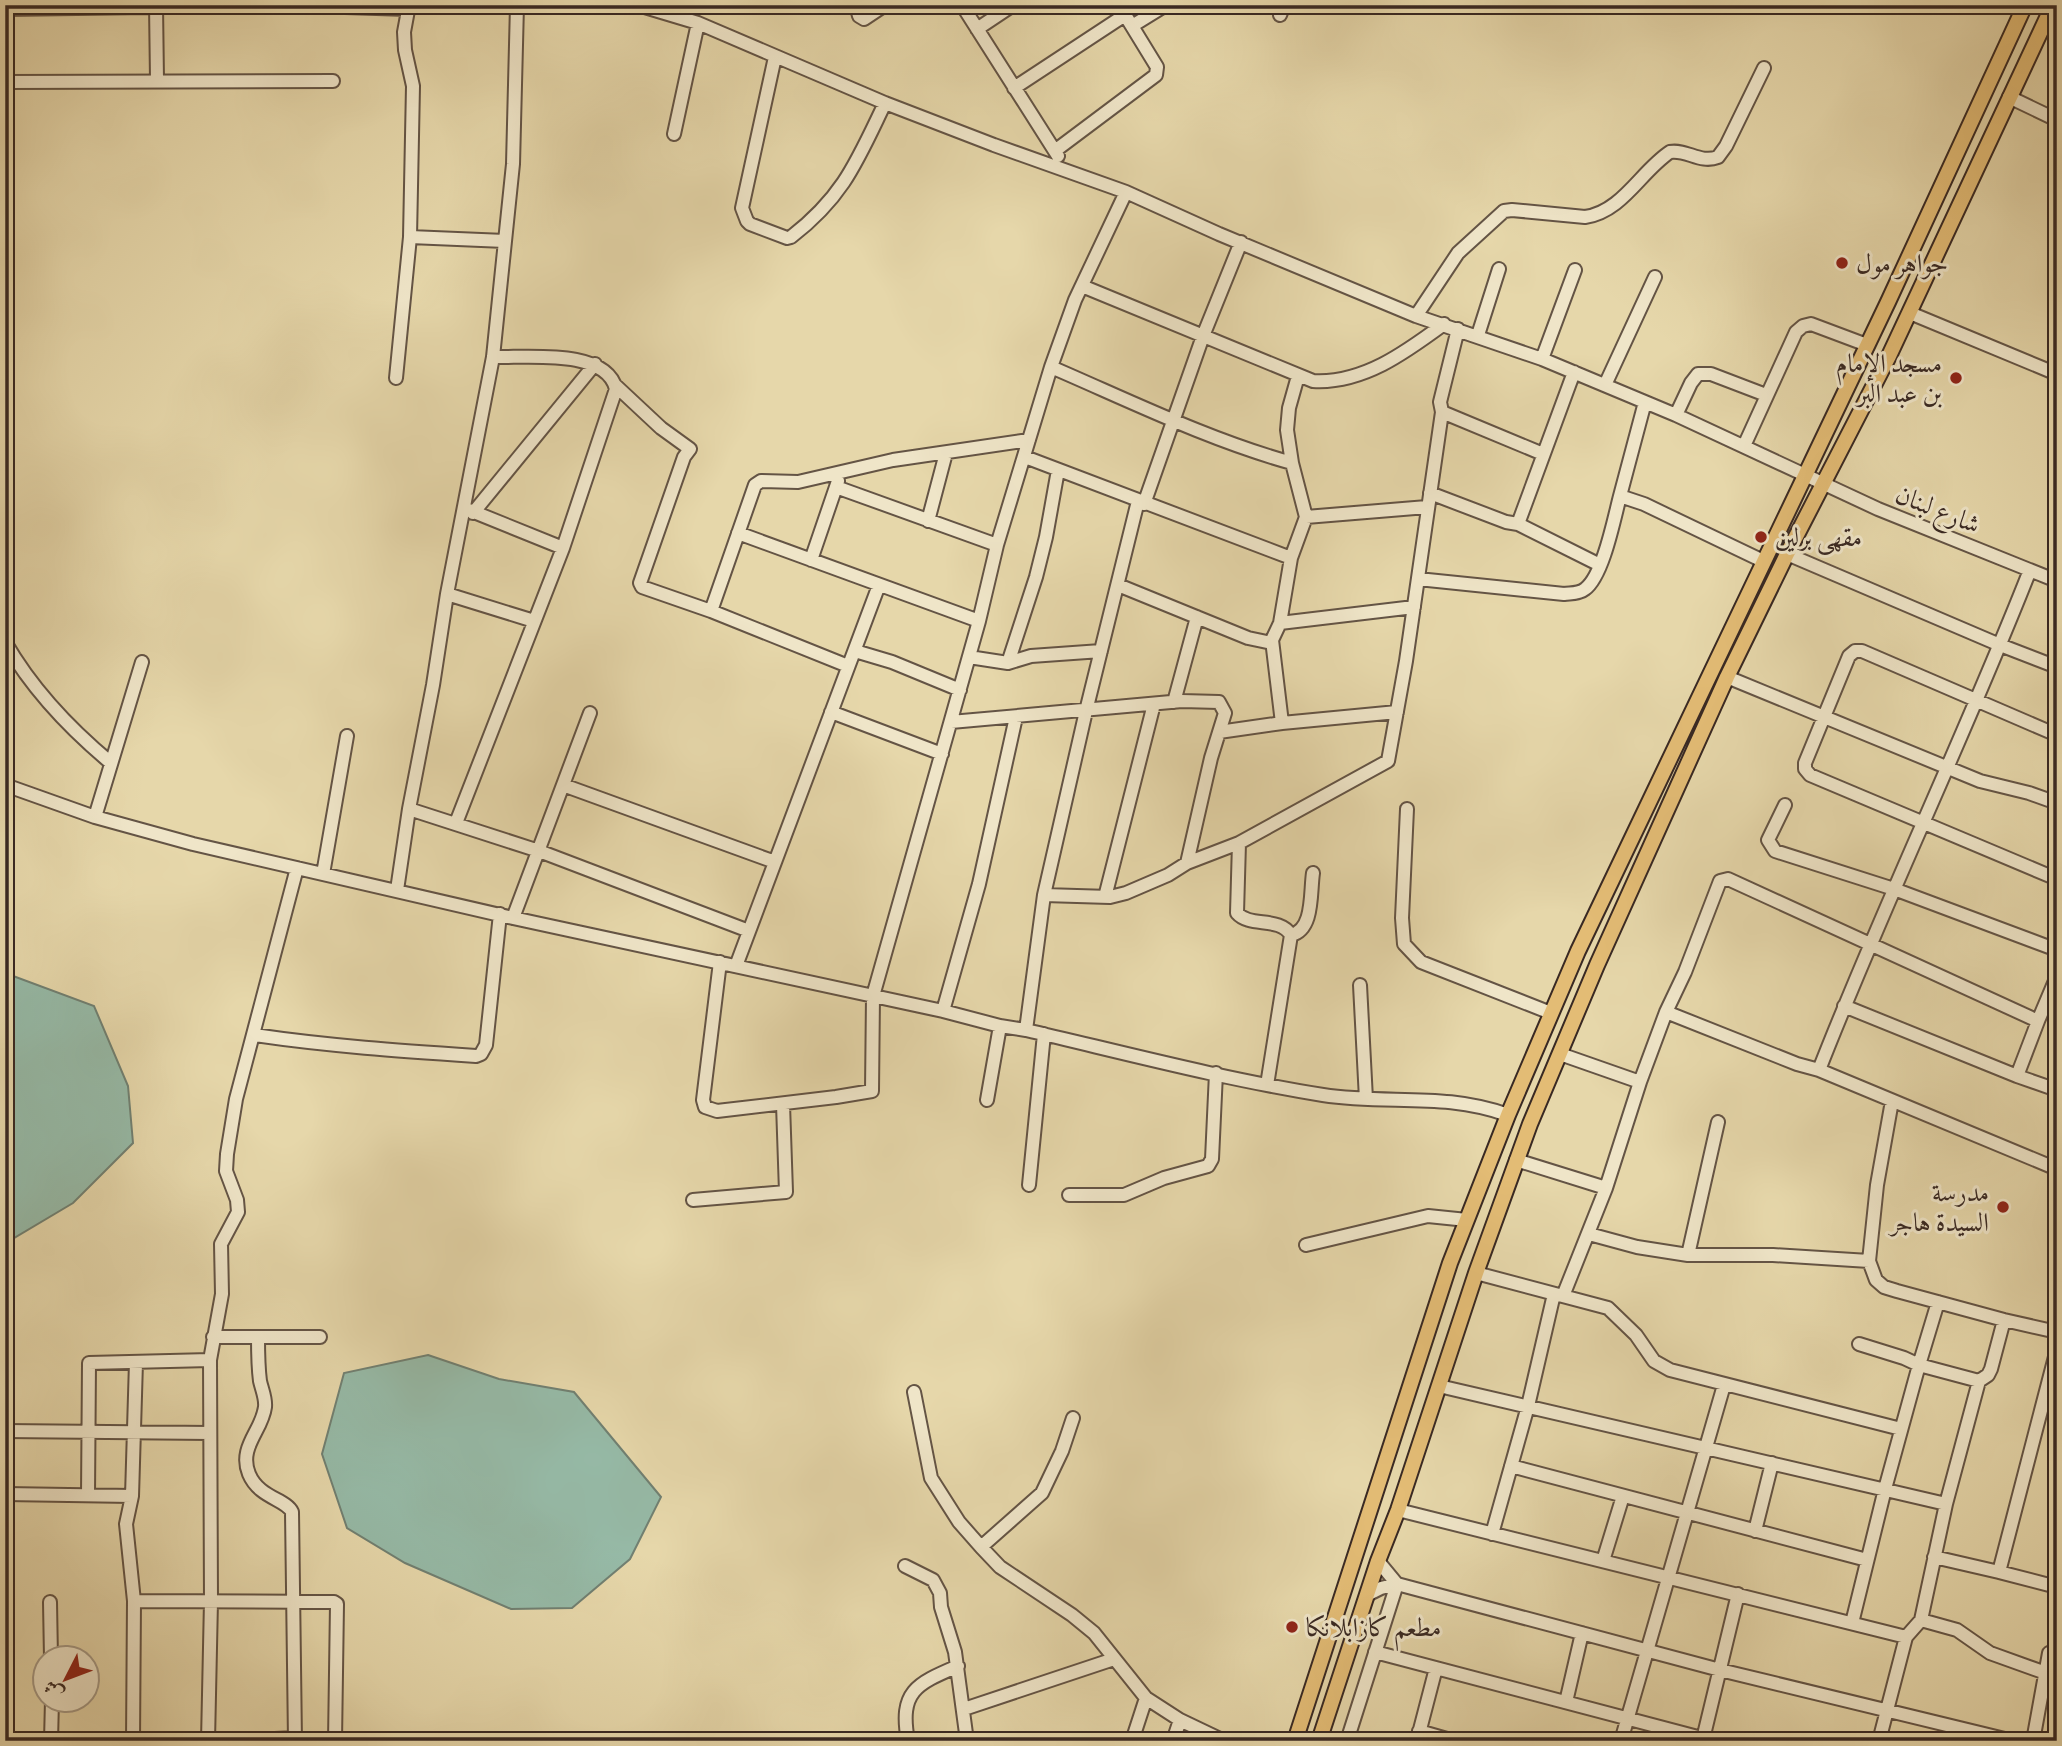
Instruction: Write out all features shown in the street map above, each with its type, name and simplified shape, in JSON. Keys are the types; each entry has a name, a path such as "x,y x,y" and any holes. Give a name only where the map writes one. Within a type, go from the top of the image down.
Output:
{"main road":[{"path":"1295,1741 1450,1263 1508,1115 1551,1013 2025,5"},
{"path":"1320,1741 1377,1561 1398,1510 1476,1272 1516,1160 1560,1054 1637,873 1727,677 1910,313 2053,5"}],"street":[{"path":"5,9 282,5 408,7 404,32 405,50 413,86 410,237 396,378"},
{"path":"397,890 408,810 433,685 447,594 468,510 493,357 513,164 517,5"},
{"name":"شارع لبنان","path":"638,5 698,23 885,103 1126,192 1416,316 1542,359 1676,415 1824,485 2057,581"},
{"path":"856,5 859,16 864,19 885,5"},
{"path":"962,5 1056,150 1063,169"},
{"path":"977,29 1013,5"},
{"path":"1014,88 1125,15 1166,5"},
{"path":"156,7 157,80"},
{"path":"1056,150 1156,75 1157,67 1125,15"},
{"path":"674,134 698,23"},
{"path":"775,57 742,208 750,224 787,238 813,220 850,175 885,103"},
{"path":"1416,316 1458,253 1504,211 1595,216 1619,200 1670,152 1679,152 1703,161 1718,157 1764,68"},
{"path":"5,82 333,81"},
{"path":"2009,97 2057,120"},
{"path":"720,962 703,1100 705,1107 717,1111 872,1091 873,996 979,621 996,545 1051,367 1082,286 1126,192"},
{"path":"410,237 505,241"},
{"path":"1026,1030 1044,895 1118,585 1141,503 1241,242"},
{"path":"1478,335 1499,269"},
{"path":"1542,359 1574,271"},
{"path":"1605,385 1655,278"},
{"path":"1082,286 1313,381 1328,382 1352,377 1384,364 1444,324"},
{"path":"1910,313 2057,374"},
{"path":"1744,446 1796,332 1803,326 1811,324 1867,345"},
{"path":"1044,895 1105,897 1126,893 1168,875 1187,863 1239,843 1385,764 1390,756 1414,607 1442,412 1440,402 1458,329"},
{"path":"493,357 578,360 595,364 661,428 690,449 684,457 641,586 848,666"},
{"path":"468,510 595,364"},
{"path":"1051,367 1174,421 1257,453 1292,463"},
{"path":"1518,524 1574,372"},
{"path":"1676,415 1698,374 1711,374 1766,396"},
{"path":"1282,723 1272,640 1280,623 1292,558 1306,517 1292,463 1287,430 1289,408 1298,376"},
{"path":"456,823 563,548 615,397 615,385"},
{"path":"1418,579 1564,594 1578,593 1587,588 1600,565 1645,402"},
{"path":"1442,412 1543,454"},
{"path":"711,611 758,482 798,482 893,460 1029,440"},
{"path":"928,521 947,453"},
{"path":"1025,457 1292,558"},
{"path":"1008,663 1036,577 1058,470"},
{"path":"811,560 841,471"},
{"path":"836,487 996,545"},
{"path":"1430,492 1506,522 1518,524 1600,565"},
{"path":"1620,496 1643,504 1763,561"},
{"path":"1306,517 1427,507"},
{"path":"468,510 563,548"},
{"path":"738,533 979,621"},
{"path":"1787,554 2057,667"},
{"path":"1819,1070 2030,570"},
{"path":"736,966 879,585"},
{"path":"1118,585 1248,638 1267,642 1272,640"},
{"path":"447,594 534,621"},
{"path":"1280,623 1414,607"},
{"path":"1174,702 1197,617"},
{"path":"5,642 21,668 51,705 86,742 111,763"},
{"path":"855,651 892,662 960,690"},
{"path":"2057,736 1862,651 1855,651 1849,656 1805,762 1805,769 1810,775 2057,879"},
{"path":"969,657 1008,663 1031,656 1101,652"},
{"path":"95,817 142,662"},
{"path":"1727,677 1980,782 2029,793 2057,803"},
{"path":"951,722 1174,702 1219,702 1226,713 1211,758 1187,863"},
{"path":"1105,897 1154,704"},
{"path":"831,712 942,754"},
{"path":"1219,732 1397,712"},
{"path":"513,918 590,713"},
{"path":"943,1011 979,884 1016,717"},
{"path":"323,874 347,736"},
{"path":"5,785 95,817 193,844 513,918 943,1011 1267,1085 1366,1099 1446,1100 1478,1105 1508,1115"},
{"path":"562,785 775,862"},
{"path":"1785,805 1769,841 1776,850 1894,889 2057,950"},
{"path":"1407,809 1402,918 1404,944 1421,962 1551,1013"},
{"path":"408,810 539,851 749,930"},
{"path":"1239,843 1237,914 1243,919 1276,924 1288,930 1291,935 1267,1085"},
{"path":"208,1741 211,1601 210,1360 222,1294 221,1244 238,1212 237,1200 226,1171 236,1099 297,868"},
{"path":"1291,935 1299,933 1306,924 1313,873"},
{"path":"1492,1534 1558,1295 1589,1234 1640,1082 1720,881 1728,879 2038,1021"},
{"path":"254,1035 316,1044 476,1056 481,1054 486,1045 500,914"},
{"path":"2017,1076 2057,976"},
{"path":"1360,985 1366,1099"},
{"path":"1844,1006 2057,1090"},
{"path":"1666,1012 1797,1065 1819,1070 2057,1169"},
{"path":"987,1100 1000,1026"},
{"path":"1029,1185 1044,1034"},
{"path":"1560,1054 1640,1082"},
{"path":"1069,1195 1124,1195 1172,1175 1209,1166 1212,1158 1216,1073"},
{"path":"1892,1101 1877,1185 1869,1261 1876,1280 1884,1287 2057,1332"},
{"path":"693,1200 787,1191 783,1104"},
{"path":"1688,1255 1718,1122"},
{"path":"1516,1160 1606,1188"},
{"path":"1306,1245 1428,1216 1467,1220"},
{"path":"1589,1234 1637,1247 1688,1255 1773,1255 1869,1261"},
{"path":"1476,1272 1608,1308 1615,1312 1661,1367 1901,1429"},
{"path":"1852,1623 1901,1429 1938,1302"},
{"path":"1879,1741 1906,1637 1921,1620 1946,1504 1979,1381 1988,1375 1991,1369 2004,1320"},
{"path":"214,1337 320,1337"},
{"path":"233,1741 295,1739 294,1550 291,1509 265,1494 250,1476 247,1467 246,1454 250,1440 265,1409 258,1366 258,1337"},
{"path":"1859,1344 1919,1365 1979,1381"},
{"path":"1999,1572 2057,1349"},
{"path":"88,1495 89,1363 210,1360"},
{"path":"133,1741 134,1601 126,1524 132,1496 136,1362"},
{"path":"1621,1741 1724,1385"},
{"path":"1439,1386 1946,1504"},
{"path":"914,1392 932,1478 959,1522 981,1547 1000,1567 1072,1615 1099,1638 1146,1698 1180,1720 1224,1741"},
{"path":"981,1547 1042,1493 1062,1451 1073,1418"},
{"path":"5,1431 210,1433"},
{"path":"1755,1531 1772,1463"},
{"path":"1511,1466 1867,1560"},
{"path":"5,1494 132,1496"},
{"path":"1603,1561 1623,1496"},
{"path":"1398,1510 1906,1637"},
{"path":"1934,1557 2057,1587"},
{"path":"1377,1561 1397,1584"},
{"path":"905,1566 923,1574 937,1585 958,1667 967,1741"},
{"path":"1347,1741 1397,1584"},
{"path":"1367,1595 1397,1584 1720,1670 2013,1741"},
{"path":"1375,1652 1708,1740 1720,1670 1738,1594"},
{"path":"134,1601 334,1602 337,1605 335,1741"},
{"path":"50,1602 51,1644"},
{"path":"1921,1620 1957,1630 1990,1653 2051,1675"},
{"path":"1566,1702 1582,1633"},
{"path":"2033,1741 2051,1675 2049,1653"},
{"path":"964,1709 1114,1659"},
{"path":"908,1741 906,1706 915,1689 925,1681 958,1667"},
{"path":"1436,1668 1418,1736 1454,1741"},
{"path":"1132,1741 1146,1698"},
{"path":"51,1741 52,1714"},
{"path":"1173,1741 1180,1720"}],"shaded area":[{"path":"5,973 94,1006 128,1086 133,1143 73,1203 5,1241"},
{"path":"428,1355 499,1379 574,1392 661,1497 630,1559 572,1608 511,1609 405,1563 347,1528 322,1454 344,1373"}],"place":[{"name":"جواهر مول","path":"1842,263"},
{"name":"مسجد الإمام بن عبد البر","path":"1956,378"},
{"name":"مقهى برلين","path":"1761,537"},
{"name":"مدرسة السيدة هاجر","path":"2003,1207"},
{"name":"مطعم كازابلانكا","path":"1292,1627"}]}
